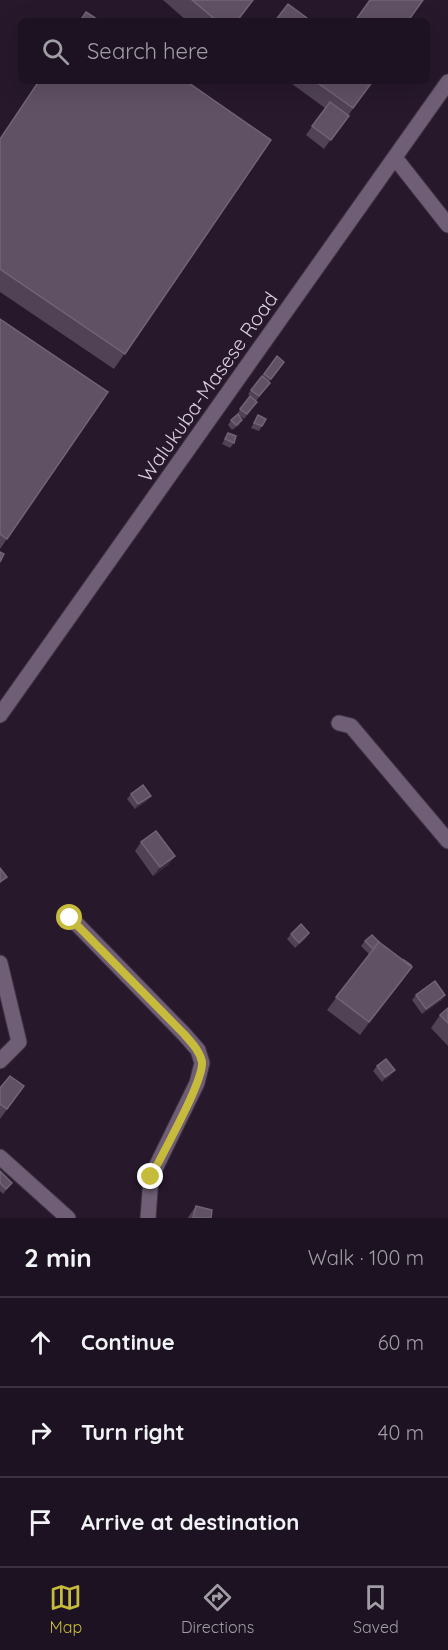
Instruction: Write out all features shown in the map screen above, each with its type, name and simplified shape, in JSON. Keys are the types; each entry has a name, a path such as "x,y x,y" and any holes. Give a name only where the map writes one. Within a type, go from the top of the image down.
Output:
{"street":[{"name":"Walukuba-Masese Road","path":"0,715 396,159 448,82"},
{"path":"396,159 448,225"},
{"path":"339,723 351,726 448,841"},
{"path":"70,918 169,1018 198,1050 202,1063 197,1083 151,1177 148,1218"},
{"path":"0,963 19,1042 0,1061"},
{"path":"0,1157 68,1218"}],"building":[{"path":"192,0 253,0 239,18 213,18"},
{"path":"370,0 423,0 410,18 357,18"},
{"path":"288,4 307,18 277,18"},
{"path":"86,12 95,18 82,18"},
{"path":"37,84 190,84 271,140 125,354 0,269 0,139"},
{"path":"319,84 371,84 353,108"},
{"path":"330,102 349,116 331,140 312,126"},
{"path":"0,319 108,392 7,539 0,534"},
{"path":"277,356 284,362 271,379 264,374"},
{"path":"262,376 270,383 259,396 251,390"},
{"path":"250,396 257,402 247,414 240,409"},
{"path":"238,414 242,420 236,425 231,420"},
{"path":"258,415 266,419 262,426 254,423"},
{"path":"228,433 236,436 234,443 225,439"},
{"path":"143,785 151,796 138,804 131,794"},
{"path":"156,831 175,856 160,867 141,842"},
{"path":"0,868 7,877 0,882"},
{"path":"301,924 309,933 299,943 291,934"},
{"path":"372,935 379,942 373,949 365,941"},
{"path":"379,942 412,967 369,1022 336,997"},
{"path":"435,981 445,995 426,1009 416,995"},
{"path":"448,1008 448,1023 440,1015"},
{"path":"386,1059 395,1070 385,1077 377,1066"},
{"path":"10,1076 24,1086 7,1109 0,1104 0,1088"},
{"path":"0,1171 12,1183 6,1189 0,1183"},
{"path":"196,1206 212,1210 211,1218 193,1218"}],"route":[{"path":"70,918 154,1002 198,1050 202,1063 197,1083 151,1177"}]}
